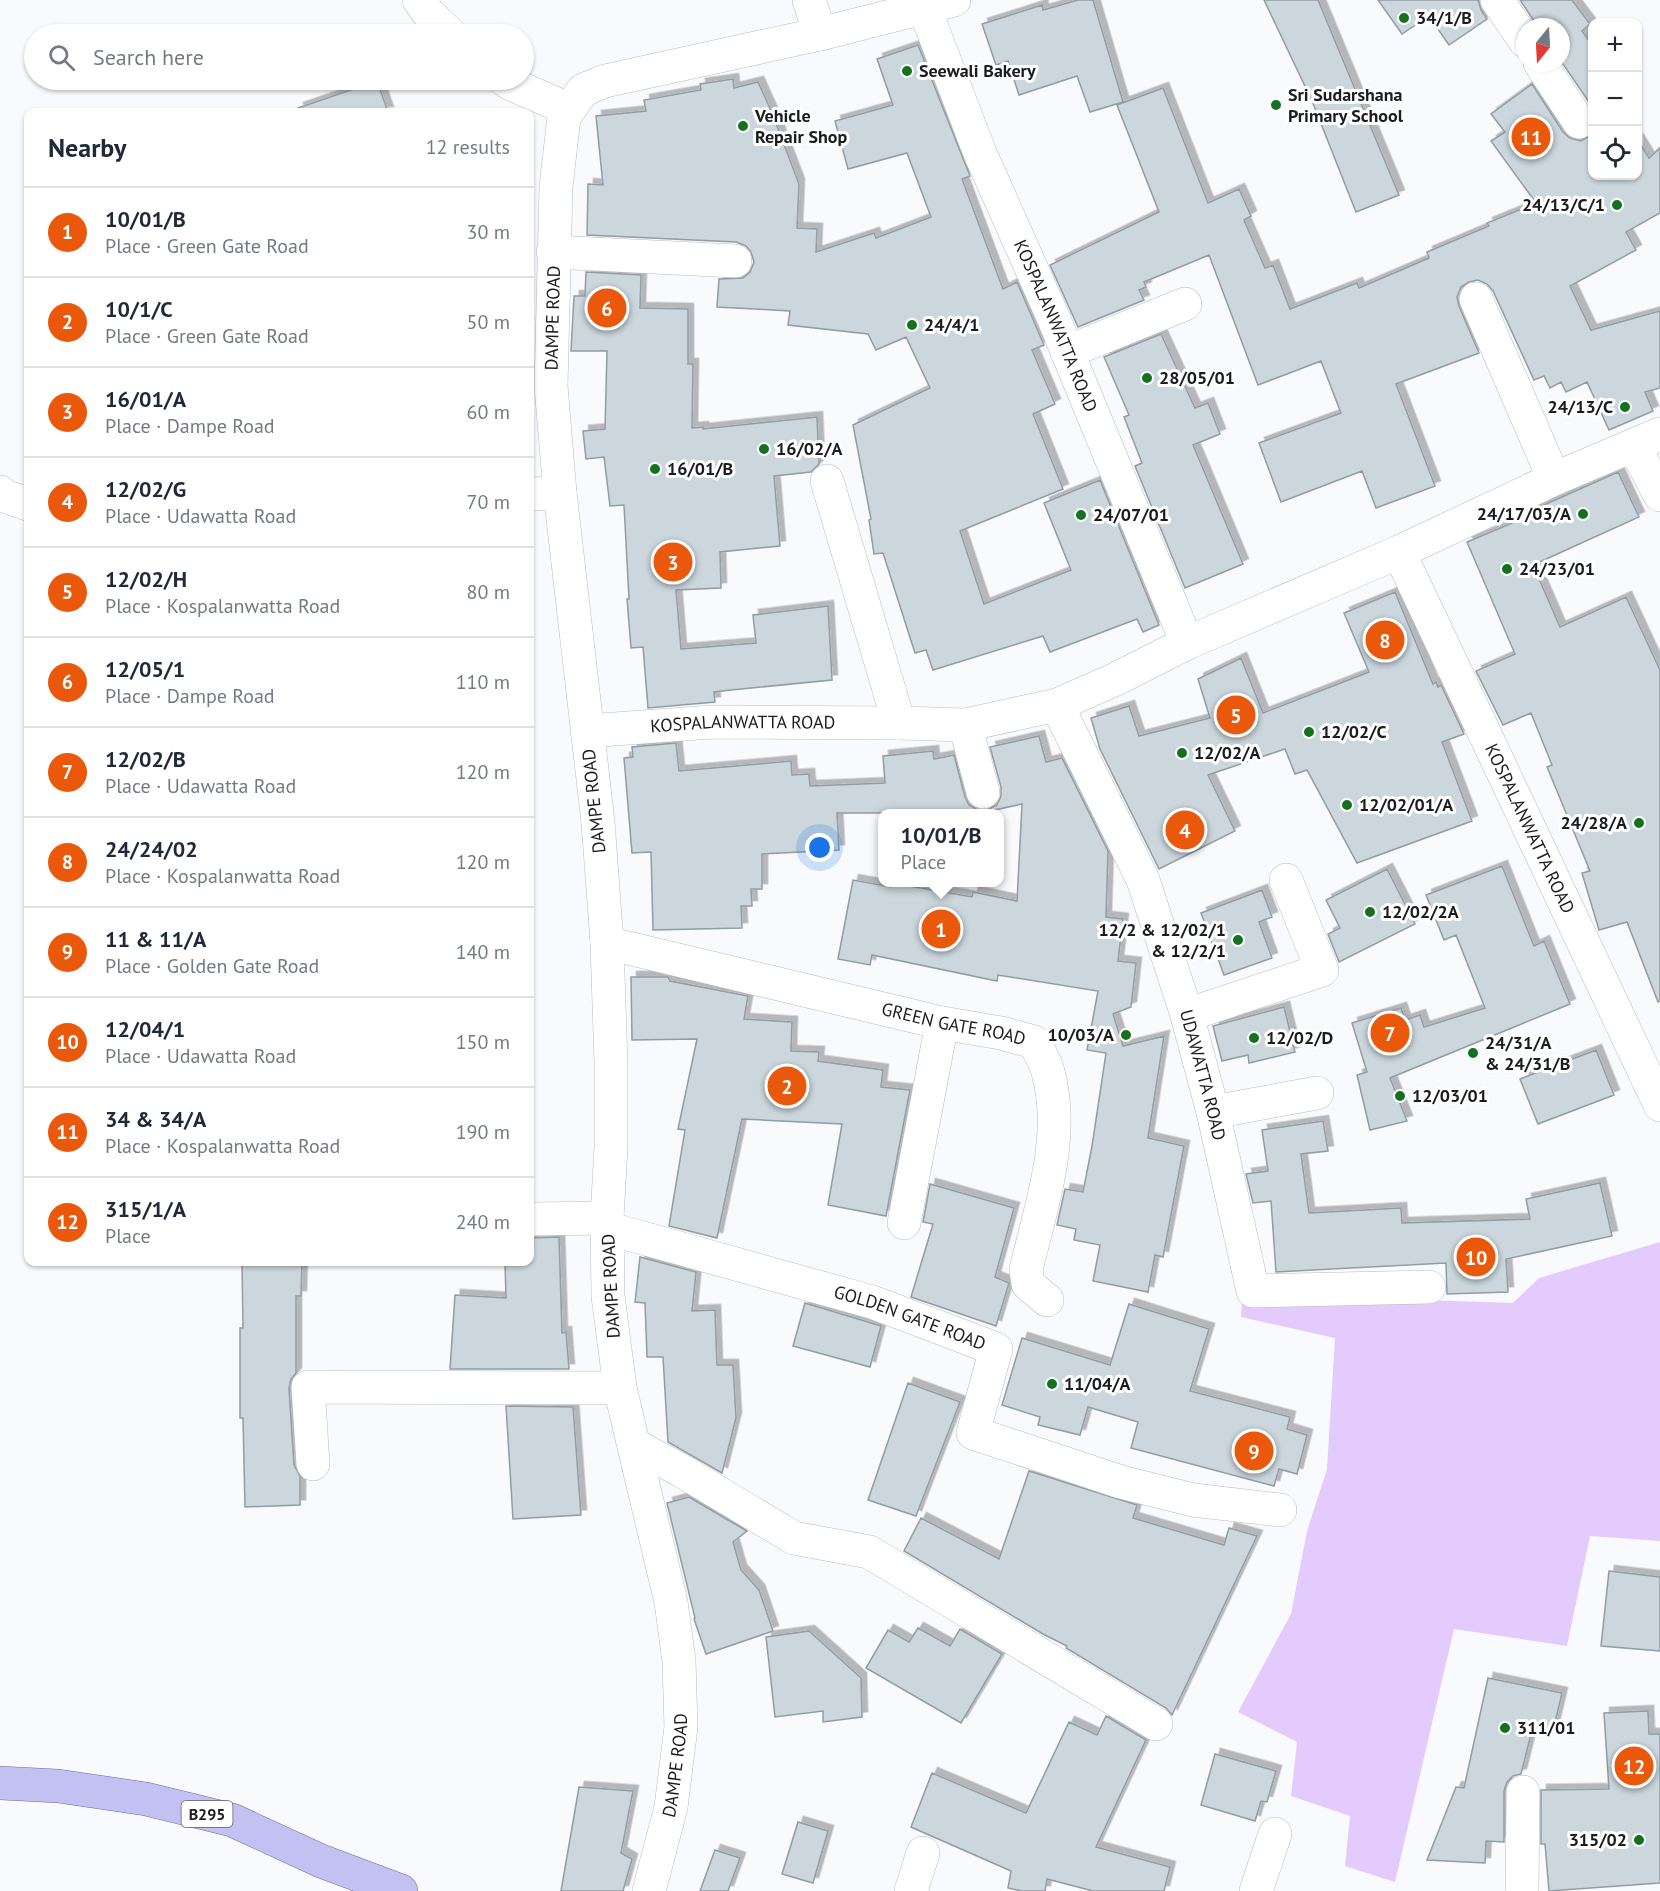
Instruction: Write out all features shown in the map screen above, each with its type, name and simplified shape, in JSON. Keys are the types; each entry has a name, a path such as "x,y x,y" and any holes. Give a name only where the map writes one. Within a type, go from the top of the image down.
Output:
{"main road":[{"name":"B295","path":"0,1783 58,1786 146,1799 232,1820 321,1861 401,1891"}],"street":[{"path":"419,0 440,24"},
{"path":"809,0 820,34"},
{"path":"1497,0 1516,28"},
{"path":"566,113 583,90 605,81 820,34 939,4"},
{"name":"KOSPALANWATTA ROAD","path":"939,4 980,153 1067,352 1186,643"},
{"path":"1546,72 1579,122"},
{"path":"522,90 566,113"},
{"path":"534,115 566,113"},
{"name":"DAMPE ROAD","path":"566,113 556,187 551,386 545,493 587,731 607,943 611,1064 611,1147 607,1223 608,1296 620,1388 671,1602 679,1660 681,1727 671,1807 649,1891"},
{"path":"553,252 735,261"},
{"path":"1476,298 1554,479"},
{"path":"1067,352 1185,304"},
{"name":"KOSPALANWATTA ROAD","path":"587,731 712,722 965,725 1057,705 1116,679 1186,643 1399,552 1554,479 1647,440 1660,495"},
{"path":"827,481 898,723"},
{"path":"0,492 4,496 24,503"},
{"name":"KOSPALANWATTA ROAD","path":"1399,552 1660,1105"},
{"name":"UDAWATTA ROAD","path":"1057,705 1143,880 1187,1014 1213,1112 1253,1291 1429,1287"},
{"path":"965,725 983,792"},
{"path":"1187,1014 1322,970 1286,880"},
{"name":"GREEN GATE ROAD","path":"607,943 942,1023 1001,1033 1034,1042 1048,1071 1054,1114 1049,1174 1026,1269 1028,1284 1047,1299"},
{"path":"904,1223 942,1023"},
{"path":"1213,1112 1317,1093"},
{"path":"534,1219 607,1223"},
{"name":"GOLDEN GATE ROAD","path":"607,1223 872,1302 996,1349 973,1433 1121,1482 1193,1500 1280,1510"},
{"path":"313,1464 308,1387 620,1388"},
{"path":"634,1445 794,1538 869,1552 1156,1724"},
{"path":"1522,1891 1523,1792"},
{"path":"1256,1891 1275,1834"},
{"path":"911,1891 923,1853"}],"shaded area":[{"path":"1660,1242 1660,1541 1590,1536 1567,1646 1454,1629 1395,1882 1345,1866 1350,1816 1291,1796 1297,1742 1238,1712 1291,1614 1307,1531 1327,1469 1335,1338 1241,1317 1242,1302 1423,1300 1513,1303 1539,1278"}],"building":[{"path":"1078,0 1093,0 1123,102 1090,112 1077,76 1019,95 1008,61 996,65 982,24 1042,5 1043,10"},
{"path":"1264,0 1318,0 1399,195 1356,212 1312,101"},
{"path":"1378,0 1478,0 1487,19 1449,45 1429,16 1402,34"},
{"path":"1520,0 1572,0 1588,21 1588,26 1582,31 1588,39 1588,101 1568,72 1570,18 1532,18"},
{"path":"918,45 970,176 962,179 1003,289 1017,282 1044,345 1032,350 1055,404 1033,414 1063,489 960,531 984,604 1071,570 1044,503 1100,480 1159,625 1143,632 1137,619 1050,652 1043,636 933,670 926,650 915,653 883,553 874,554 869,520 871,519 853,425 930,388 906,337 876,350 868,334 788,325 790,311 717,307 719,279 743,278 750,272 754,262 746,246 736,242 587,235 588,184 603,185 596,116 646,111 644,100 701,90 700,84 733,79 734,88 758,82 799,184 797,228 817,229 816,252 874,233 876,238 931,217 907,153 848,169 835,121 893,105 877,59"},
{"path":"1532,84 1563,132 1570,138 1581,141 1588,137 1588,180 1642,180 1642,147 1649,158 1660,148 1660,213 1626,232 1636,250 1570,286 1591,330 1660,311 1660,388 1645,392 1653,411 1609,430 1587,382 1566,392 1561,382 1550,388 1544,376 1534,380 1493,291 1487,284 1478,280 1469,282 1461,287 1457,297 1479,353 1396,384 1435,486 1376,508 1362,471 1281,502 1259,443 1341,413 1321,361 1258,385 1209,255 1144,282 1146,287 1139,290 1144,300 1078,327 1050,265 1159,212 1117,105 1163,88 1208,203 1239,189 1251,216 1244,220 1265,268 1273,265 1290,309 1357,283 1359,288 1429,258 1427,252 1489,226 1487,223 1536,203 1491,141 1505,132 1491,114"},
{"path":"351,90 380,90 387,108 298,108"},
{"path":"586,272 641,275 640,308 688,309 688,364 693,364 692,428 703,427 703,429 817,417 819,464 811,472 774,476 780,546 720,552 721,588 676,590 681,649 756,643 753,615 828,606 832,680 714,692 715,702 648,708 643,647 631,648 624,505 610,506 604,457 586,459 583,431 605,429 607,351 571,351 574,296 585,296"},
{"path":"1161,334 1195,408 1208,403 1220,434 1193,445 1243,564 1185,588 1135,466 1142,463 1124,417 1129,415 1104,357"},
{"path":"1618,472 1639,517 1533,565 1560,627 1626,597 1660,670 1660,1001 1658,1002 1627,922 1599,930 1582,873 1590,871 1547,767 1552,765 1531,713 1503,725 1476,671 1515,654 1467,542 1529,516 1528,512"},
{"path":"1395,592 1433,684 1436,682 1438,687 1441,685 1464,734 1442,742 1472,821 1357,863 1307,770 1295,774 1285,749 1208,775 1235,831 1159,869 1100,749 1091,718 1129,706 1139,736 1210,718 1198,679 1241,658 1263,713 1369,672 1344,613"},
{"path":"1039,736 1046,762 1062,758 1108,851 1106,917 1123,919 1118,961 1136,963 1131,1007 1113,1014 1123,1046 1164,1036 1148,1138 1184,1146 1163,1257 1155,1255 1148,1292 1093,1281 1100,1245 1074,1240 1076,1229 1057,1225 1065,1189 1083,1192 1092,1146 1106,1053 1087,1050 1098,991 998,975 997,981 872,955 870,965 838,959 853,880 878,885 878,887 915,887 972,897 973,892 1017,901 1022,804 989,809 997,805 1001,796 1001,787 990,747"},
{"path":"676,743 679,771 791,761 792,775 809,774 810,786 885,783 883,756 933,751 934,759 954,755 969,805 976,809 878,809 878,813 837,813 839,850 762,854 762,889 751,889 752,906 741,906 742,928 653,930 651,852 632,853 624,758 633,757 632,747"},
{"path":"1502,866 1534,946 1544,941 1570,1004 1390,1078 1407,1121 1370,1130 1357,1075 1367,1072 1352,1023 1401,1008 1405,1020 1420,1015 1424,1027 1485,1008 1456,935 1444,940 1426,895"},
{"name":"12/02/2A","path":"1387,869 1415,924 1339,962 1328,934 1340,928 1326,900"},
{"name":"12/2 & 12/02/1 & 12/2/1","path":"1262,890 1272,917 1259,922 1272,958 1224,975 1201,913"},
{"path":"631,977 668,977 670,981 748,996 744,1019 792,1022 791,1051 819,1052 818,1061 883,1070 881,1087 910,1090 886,1216 828,1205 842,1124 742,1119 717,1238 669,1226 685,1130 678,1129 697,1039 632,1040"},
{"name":"12/02/D","path":"1284,1007 1295,1052 1249,1063 1248,1055 1222,1061 1213,1026"},
{"path":"1596,1050 1614,1095 1538,1124 1520,1079"},
{"path":"1323,1121 1328,1151 1301,1154 1309,1213 1401,1208 1402,1223 1530,1219 1526,1199 1600,1183 1612,1236 1506,1259 1508,1292 1447,1294 1446,1263 1276,1272 1271,1201 1253,1203 1246,1174 1268,1171 1262,1130"},
{"path":"930,1184 1014,1208 995,1277 1009,1283 996,1326 911,1297 933,1224 923,1222"},
{"path":"559,1237 562,1333 566,1332 569,1369 450,1369 455,1295 506,1298 505,1266 534,1266 534,1238"},
{"path":"640,1257 696,1272 692,1311 715,1310 717,1365 733,1365 736,1418 722,1473 668,1442 663,1357 647,1357 645,1303 635,1302"},
{"path":"242,1266 302,1266 301,1296 296,1296 296,1373 291,1379 289,1388 294,1465 300,1476 300,1505 245,1507 243,1418 240,1418 240,1328 243,1328"},
{"path":"805,1303 881,1326 870,1367 793,1346"},
{"path":"1129,1304 1209,1329 1190,1391 1290,1417 1287,1429 1307,1435 1297,1474 1279,1469 1274,1486 1131,1448 1138,1422 1088,1407 1080,1435 1038,1425 1040,1417 1002,1405 1022,1338 1110,1365"},
{"path":"908,1383 960,1402 916,1516 868,1500"},
{"path":"506,1406 573,1407 581,1515 513,1519"},
{"path":"1029,1471 1137,1505 1133,1518 1224,1545 1229,1528 1257,1536 1172,1715 1166,1708 1066,1648 1067,1646 904,1551 921,1518 999,1559"},
{"path":"689,1497 747,1531 733,1542 741,1570 759,1590 773,1631 706,1654 694,1619 667,1503"},
{"path":"1609,1571 1660,1577 1660,1651 1601,1646"},
{"path":"918,1628 950,1646 960,1629 1002,1654 961,1723 866,1668 888,1630 909,1642"},
{"path":"809,1631 861,1678 862,1717 823,1722 823,1711 775,1717 766,1637"},
{"path":"1488,1678 1562,1693 1553,1731 1533,1726 1521,1774 1513,1776 1507,1782 1504,1791 1504,1842 1486,1841 1485,1863 1427,1860 1456,1787 1464,1788"},
{"path":"1648,1711 1649,1734 1660,1734 1660,1883 1549,1891 1545,1844 1541,1844 1541,1790 1609,1789 1604,1713"},
{"path":"1106,1716 1146,1740 1096,1847 1170,1867 1164,1891 1093,1891 1047,1879 1045,1891 1022,1891 1008,1888 1011,1871 911,1827 932,1773 1026,1813 1069,1722 1097,1735"},
{"path":"1215,1754 1276,1771 1267,1802 1261,1801 1255,1821 1201,1805"},
{"path":"579,1787 633,1791 621,1853 632,1859 623,1891 561,1891"},
{"path":"798,1822 828,1831 813,1883 782,1874"},
{"path":"715,1850 740,1858 728,1891 700,1891"}],"place":[{"name":"34/1/B","path":"1404,18"},
{"name":"Seewali Bakery","path":"907,71"},
{"name":"Sri Sudarshana Primary School","path":"1276,105"},
{"name":"Vehicle Repair Shop","path":"743,126"},
{"name":"34 & 34/A","path":"1531,137"},
{"name":"24/13/C/1","path":"1617,205"},
{"name":"12/05/1","path":"607,308"},
{"name":"24/4/1","path":"912,325"},
{"name":"28/05/01","path":"1147,378"},
{"name":"24/13/C","path":"1625,407"},
{"name":"16/02/A","path":"764,449"},
{"name":"16/01/B","path":"655,469"},
{"name":"24/17/03/A","path":"1583,514"},
{"name":"24/07/01","path":"1081,515"},
{"name":"16/01/A","path":"673,562"},
{"name":"24/23/01","path":"1507,569"},
{"name":"24/24/02","path":"1385,640"},
{"name":"12/02/H","path":"1236,715"},
{"name":"12/02/C","path":"1309,732"},
{"name":"12/02/A","path":"1182,753"},
{"name":"12/02/01/A","path":"1347,805"},
{"name":"24/28/A","path":"1639,823"},
{"name":"12/02/G","path":"1185,830"},
{"name":"12/02/2A","path":"1370,912"},
{"name":"10/01/B","path":"941,929"},
{"name":"12/2 & 12/02/1 & 12/2/1","path":"1238,940"},
{"name":"12/02/B","path":"1390,1033"},
{"name":"10/03/A","path":"1126,1035"},
{"name":"12/02/D","path":"1254,1038"},
{"name":"24/31/A & 24/31/B","path":"1473,1053"},
{"name":"10/1/C","path":"787,1086"},
{"name":"12/03/01","path":"1400,1096"},
{"name":"12/04/1","path":"1476,1257"},
{"name":"11/04/A","path":"1052,1384"},
{"name":"11 & 11/A","path":"1254,1451"},
{"name":"311/01","path":"1505,1728"},
{"name":"315/1/A","path":"1634,1766"},
{"name":"315/02","path":"1639,1840"}]}
